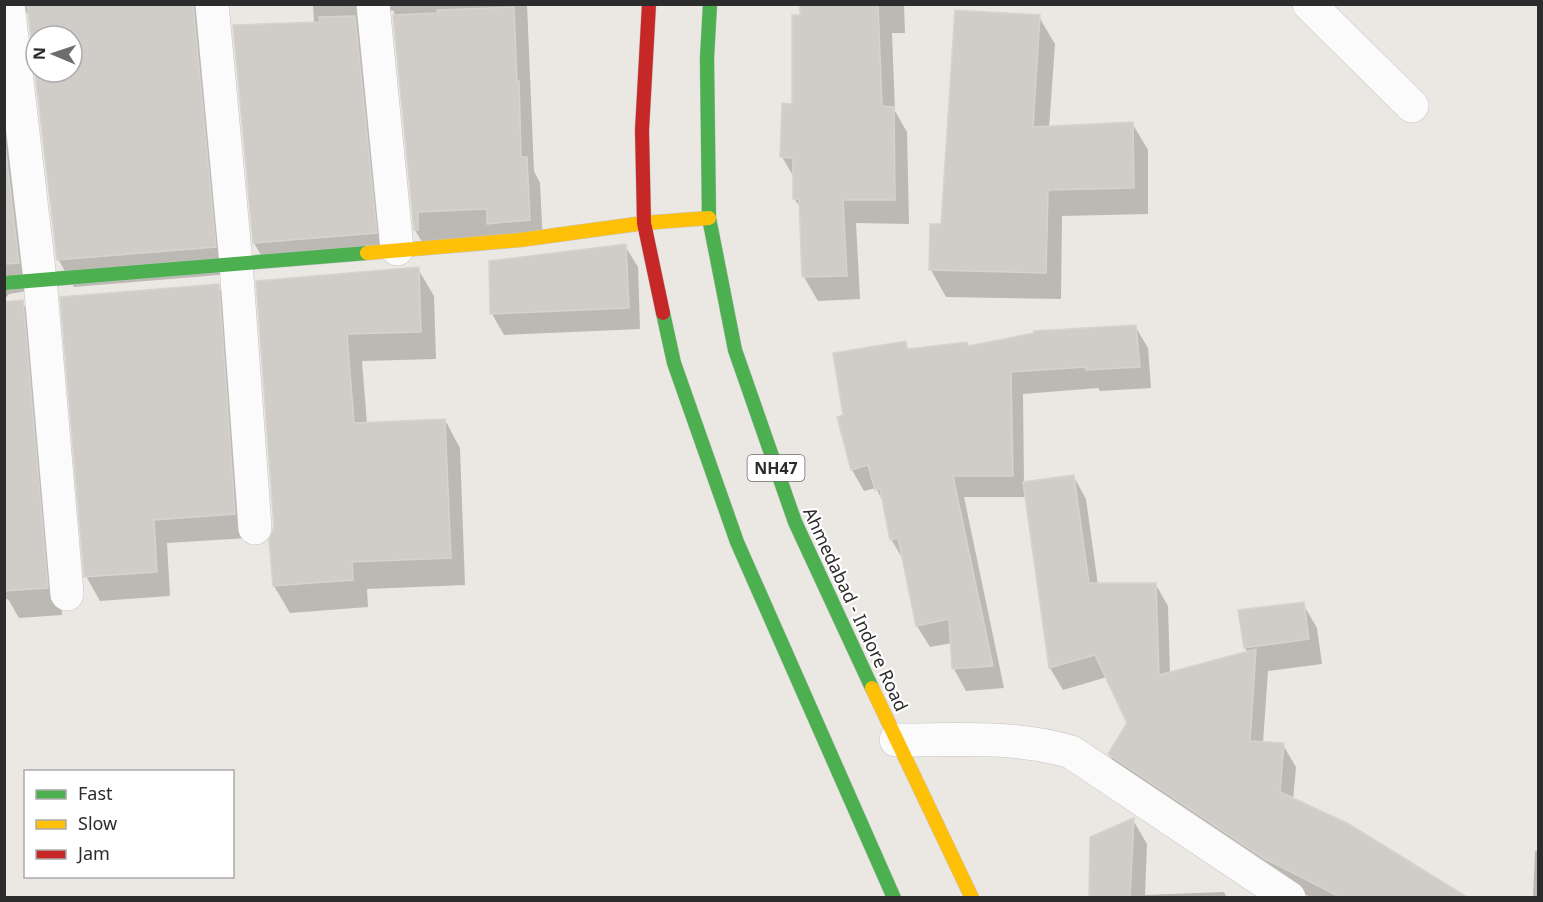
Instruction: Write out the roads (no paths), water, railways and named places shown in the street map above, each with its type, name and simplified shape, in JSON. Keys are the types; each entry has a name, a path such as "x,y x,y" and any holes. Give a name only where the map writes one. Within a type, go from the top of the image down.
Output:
{"main road":[{"path":"649,4 642,130 644,223 674,363 737,542 894,897"},
{"name":"Ahmedabad - Indore Road","path":"710,4 707,58 709,218 735,350 795,522 972,897"},
{"path":"4,283 520,240 644,223 709,218"}],"street":[{"path":"8,4 9,65 40,279 66,594"},
{"path":"212,4 236,263 255,528"},
{"path":"373,4 397,249"},
{"path":"1309,4 1412,106"},
{"path":"896,740 992,740 1051,746 1071,752 1288,897"}]}
